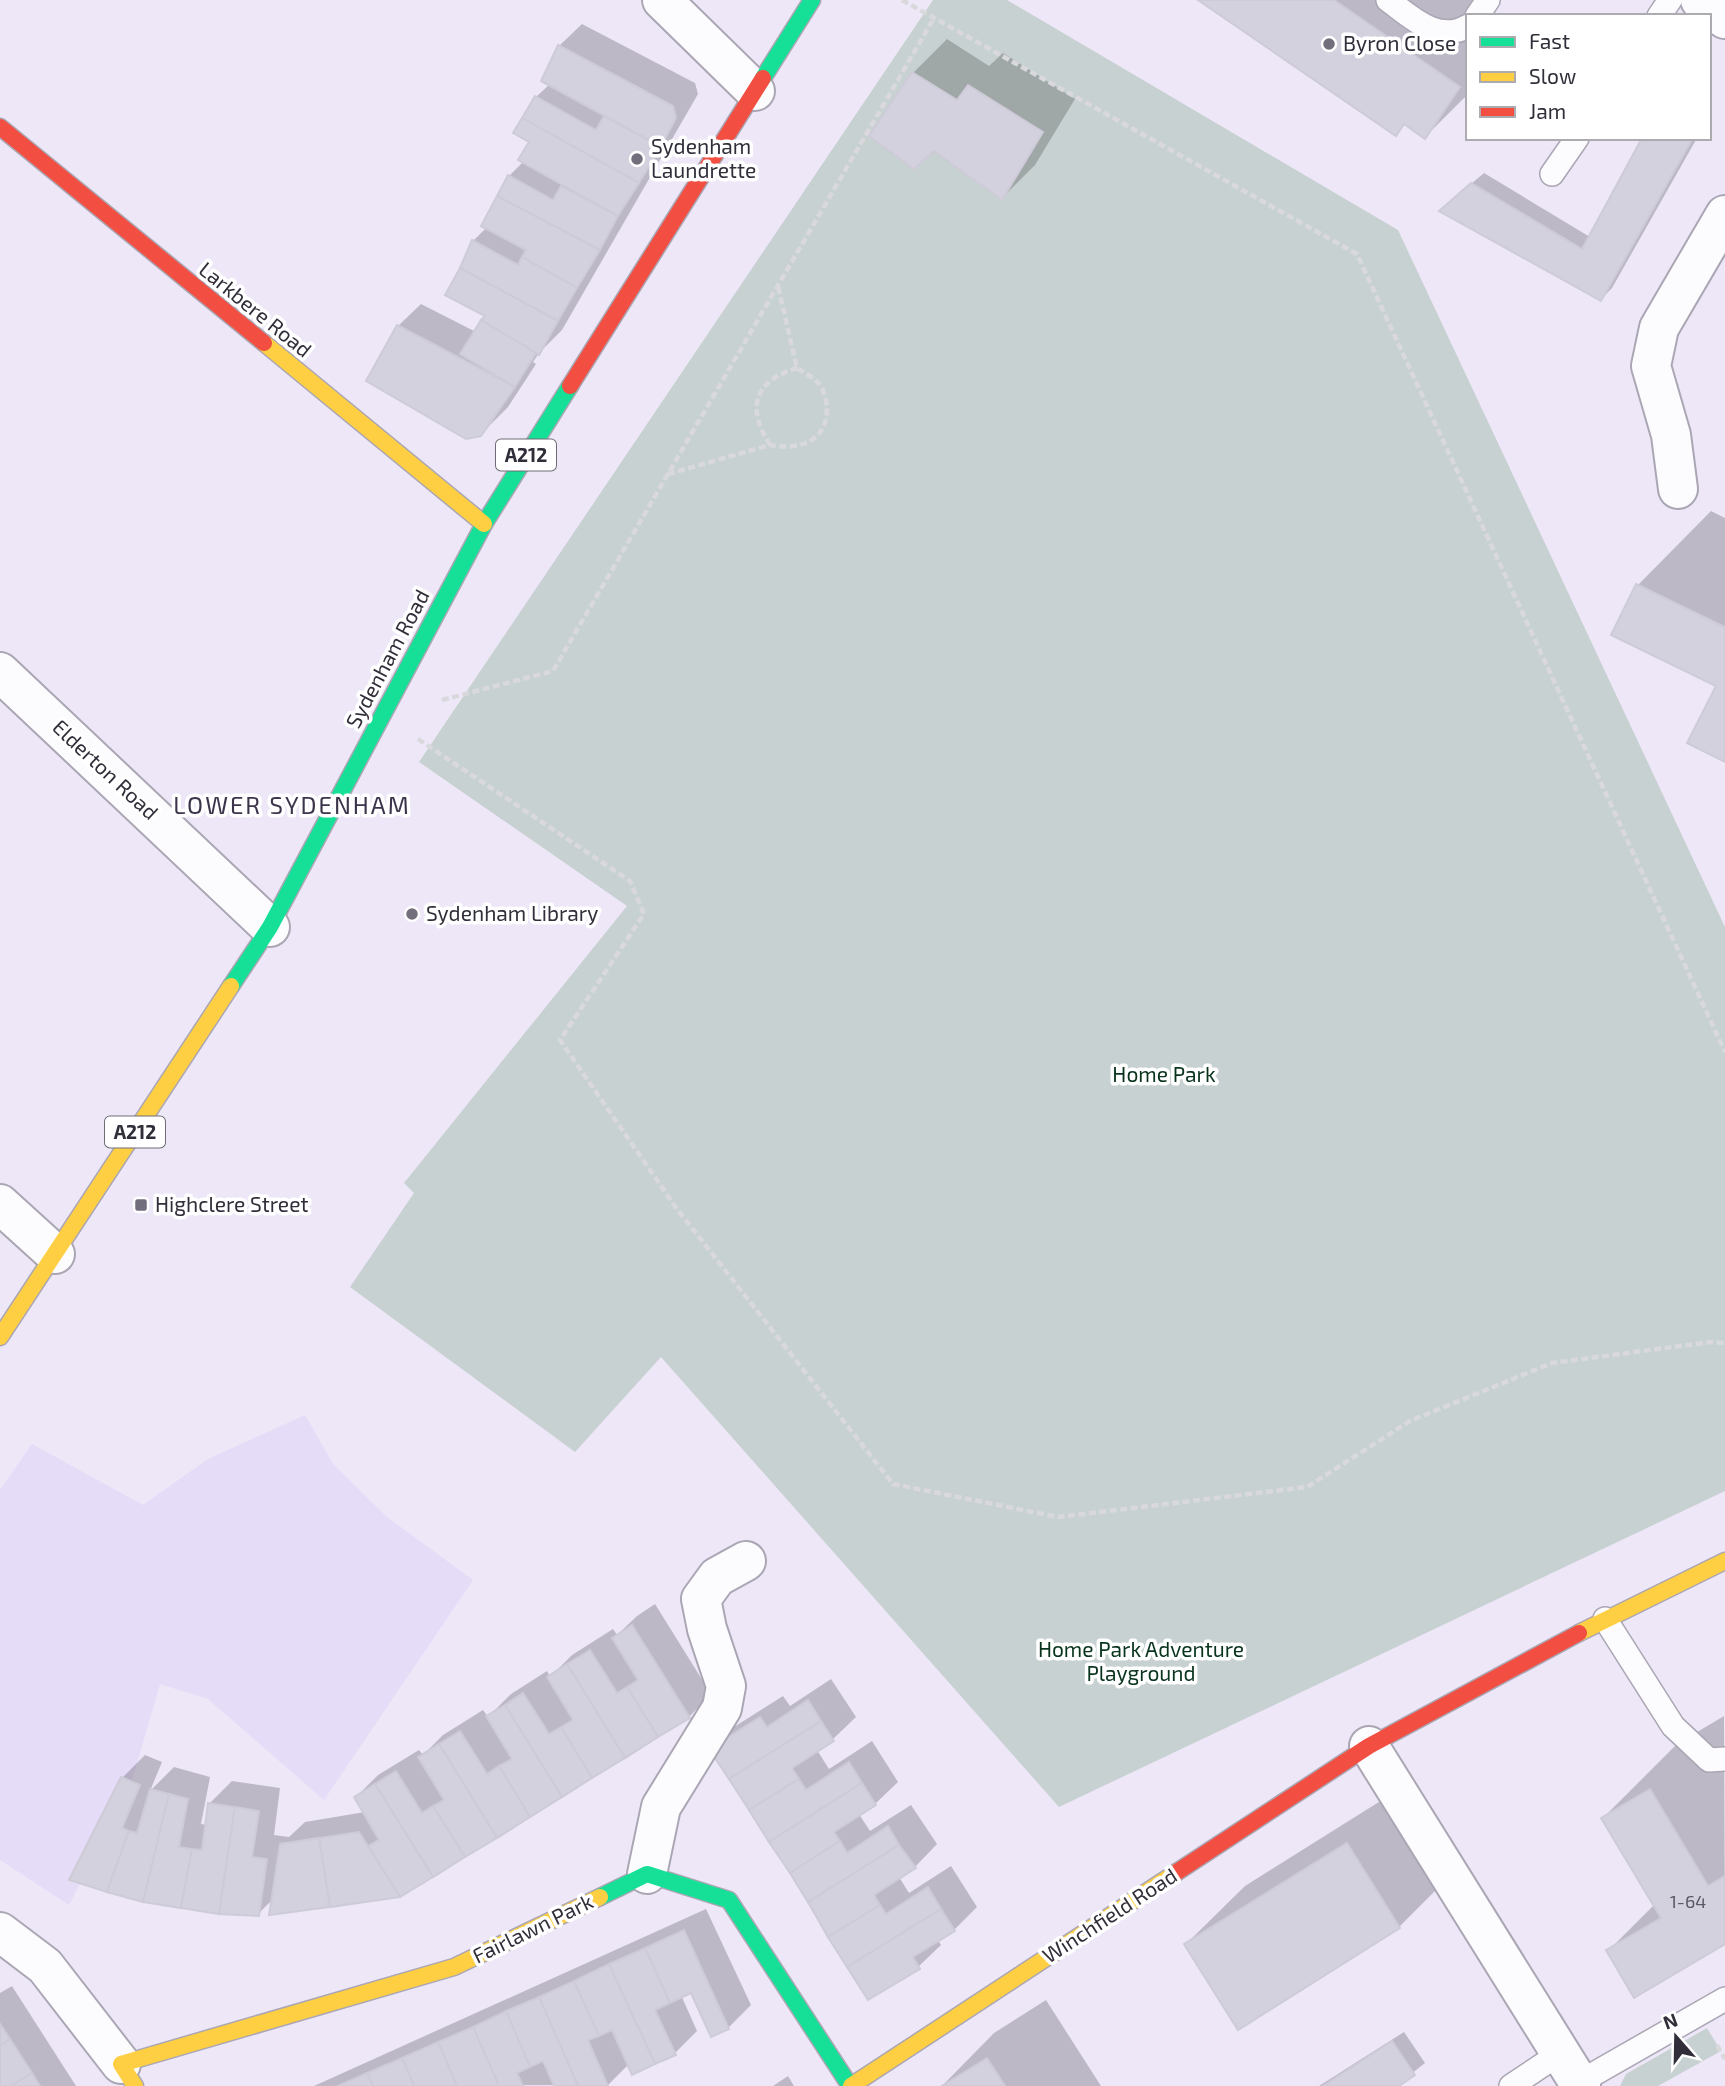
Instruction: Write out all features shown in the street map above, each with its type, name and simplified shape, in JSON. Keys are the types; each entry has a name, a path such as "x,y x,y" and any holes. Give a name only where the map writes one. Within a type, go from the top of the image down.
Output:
{"street":[{"path":"662,0 755,91"},
{"name":"Sydenham Road","path":"0,1336 270,927 484,524 812,0"},
{"path":"1700,0 1725,19"},
{"name":"Larkbere Road","path":"0,127 484,524"},
{"path":"1678,489 1671,435 1651,366 1659,328 1725,215"},
{"name":"Elderton Road","path":"0,672 270,927"},
{"path":"0,1204 55,1254"},
{"path":"746,1561 717,1577 701,1599 707,1629 726,1686 722,1708 661,1807 648,1874 729,1900 850,2086"},
{"name":"Winchfield Road","path":"850,2086 1369,1746 1605,1619 1725,1561"},
{"path":"1369,1746 1573,2074"},
{"name":"Fairlawn Park","path":"0,1932 45,1966 128,2075 454,1967 648,1874"}],"lane":[{"path":"1388,0 1424,25 1443,34 1466,27"},
{"path":"1552,174 1576,140"},
{"path":"1605,1619 1673,1726 1709,1760 1725,1759"},
{"path":"1511,2086 1573,2074 1725,1999"}],"path":[{"path":"902,0 1357,254 1725,1052"},
{"path":"382,716 554,671 934,18"},
{"path":"668,474 769,444 785,447 803,445 819,438 827,423 827,404 820,384 797,368 778,285"},
{"path":"769,444 759,428 756,404 764,385 780,373 797,368"},
{"path":"382,716 630,881 644,914 560,1040 677,1209 893,1484 1058,1517 1307,1487 1410,1421 1552,1363 1711,1342 1725,1343"}],"shaded area":[{"path":"305,1415 333,1464 387,1517 473,1580 324,1800 208,1699 160,1684 133,1777 69,1905 0,1860 0,1490 32,1444 143,1505 208,1459"}],"green space":[{"name":"Home Park","path":"933,0 1007,0 1398,230 1725,927 1725,1491 1059,1807 661,1357 575,1452 350,1287 414,1193 404,1183 627,906 419,762"},
{"path":"1707,2028 1721,2051 1658,2086 1620,2086 1626,2074"}],"building":[{"name":"Byron Close","path":"1198,0 1334,0 1460,87 1425,139 1404,124 1396,136"},
{"path":"558,45 673,106 676,118 661,147 541,81"},
{"path":"912,72 957,100 968,85 1043,132 1002,200 934,151 914,169 869,136"},
{"path":"535,96 596,130 604,116 661,147 639,183 522,118"},
{"path":"522,118 639,183 618,216 518,160 529,142 513,133"},
{"path":"1641,140 1692,140 1601,301 1439,211 1471,183 1582,249"},
{"path":"508,175 553,200 561,186 618,216 600,250 497,196"},
{"path":"497,196 600,250 577,288 522,257 526,250 481,226"},
{"path":"472,240 518,265 522,257 577,288 558,321 460,268"},
{"path":"460,268 558,321 539,355 481,320 485,316 445,295"},
{"path":"481,320 536,353 515,387 460,354"},
{"path":"397,325 515,387 481,436 466,439 366,381"},
{"path":"1636,584 1725,627 1725,762 1687,743 1716,686 1611,635"},
{"path":"632,1625 690,1718 658,1737 627,1687 638,1680 612,1638"},
{"path":"590,1650 617,1693 627,1687 658,1737 625,1758 567,1664"},
{"path":"567,1664 625,1758 592,1778 561,1727 573,1720 547,1677"},
{"path":"523,1693 549,1734 561,1727 592,1778 562,1797 505,1705"},
{"path":"808,1700 821,1721 729,1779 709,1749 760,1717 767,1727"},
{"path":"505,1705 562,1797 530,1817 499,1766 512,1759 486,1716"},
{"path":"821,1721 834,1741 792,1768 799,1779 749,1810 729,1779"},
{"path":"460,1731 487,1774 499,1766 530,1817 497,1838 439,1744"},
{"path":"439,1744 497,1838 465,1857 433,1806 444,1800 418,1757"},
{"path":"849,1762 862,1783 769,1842 749,1810 799,1779 806,1790"},
{"path":"396,1771 422,1813 433,1806 465,1857 433,1877 375,1784"},
{"path":"121,1777 140,1785 122,1828 129,1831 107,1892 69,1880"},
{"path":"862,1783 876,1805 834,1832 840,1841 790,1873 769,1842"},
{"path":"375,1784 433,1877 400,1897 368,1846 379,1840 354,1797"},
{"path":"150,1789 169,1794 143,1902 107,1892 129,1831 137,1833"},
{"path":"1650,1789 1708,1886 1725,1876 1725,1944 1634,1998 1606,1950 1661,1918 1601,1818"},
{"path":"169,1794 188,1799 179,1847 192,1849 181,1908 143,1902"},
{"path":"208,1803 235,1807 219,1914 181,1908 192,1849 202,1850"},
{"path":"235,1807 259,1811 252,1857 267,1859 259,1916 219,1914"},
{"path":"888,1826 899,1845 808,1902 790,1873 840,1841 847,1853"},
{"path":"359,1832 400,1897 330,1907 319,1838"},
{"path":"319,1838 330,1907 269,1915 280,1844"},
{"path":"1347,1843 1400,1928 1238,2030 1184,1944"},
{"path":"899,1845 916,1868 874,1895 880,1905 828,1937 808,1902"},
{"path":"928,1887 941,1909 847,1967 828,1937 880,1905 886,1914"},
{"path":"941,1909 955,1931 913,1957 920,1969 868,2000 847,1967"},
{"path":"684,1930 729,2029 711,2037 691,1993 670,2003 645,1948"},
{"path":"645,1948 670,2003 655,2010 676,2055 655,2064 609,1964"},
{"path":"609,1964 655,2064 632,2075 612,2030 599,2036 574,1981"},
{"path":"574,1981 599,2036 588,2040 608,2086 578,2086 539,1997"},
{"path":"539,1997 578,2086 554,2086 543,2061 530,2067 506,2011"},
{"path":"506,2011 530,2067 517,2073 523,2086 499,2086 473,2027"},
{"path":"0,2024 10,2039 0,2046"},
{"path":"473,2027 499,2086 457,2086 438,2042"},
{"path":"10,2039 32,2073 11,2086 0,2086 0,2046"},
{"path":"1392,2041 1415,2075 1399,2086 1323,2086"},
{"path":"438,2042 457,2086 414,2086 402,2058"},
{"path":"402,2058 414,2086 373,2086 367,2073"},
{"path":"987,2058 1005,2086 942,2086"},
{"path":"32,2073 40,2086 11,2086"},
{"path":"367,2073 373,2086 338,2086"}],"traffic: fast":[{"path":"763,78 812,0"},
{"path":"231,986 270,927 484,524 570,386"},
{"path":"600,1897 647,1874 729,1900 850,2086"}],"traffic: slow":[{"path":"264,343 484,524"},
{"path":"0,1337 231,986"},
{"path":"1579,1633 1725,1561"},
{"path":"851,2086 1177,1872"},
{"path":"135,2086 121,2064 454,1967 600,1897"}],"traffic: jam":[{"path":"570,386 763,78"},
{"path":"0,127 264,343"},
{"path":"1177,1872 1369,1746 1579,1633"}],"place":[{"name":"Byron Close","path":"1329,44"},
{"name":"Sydenham Laundrette","path":"637,159"},
{"name":"Sydenham Library","path":"412,914"},
{"name":"Highclere Street","path":"141,1205"}],"district":[{"name":"LOWER SYDENHAM","path":"292,806"}],"park label":[{"name":"Home Park Adventure Playground","path":"1141,1662"}]}
